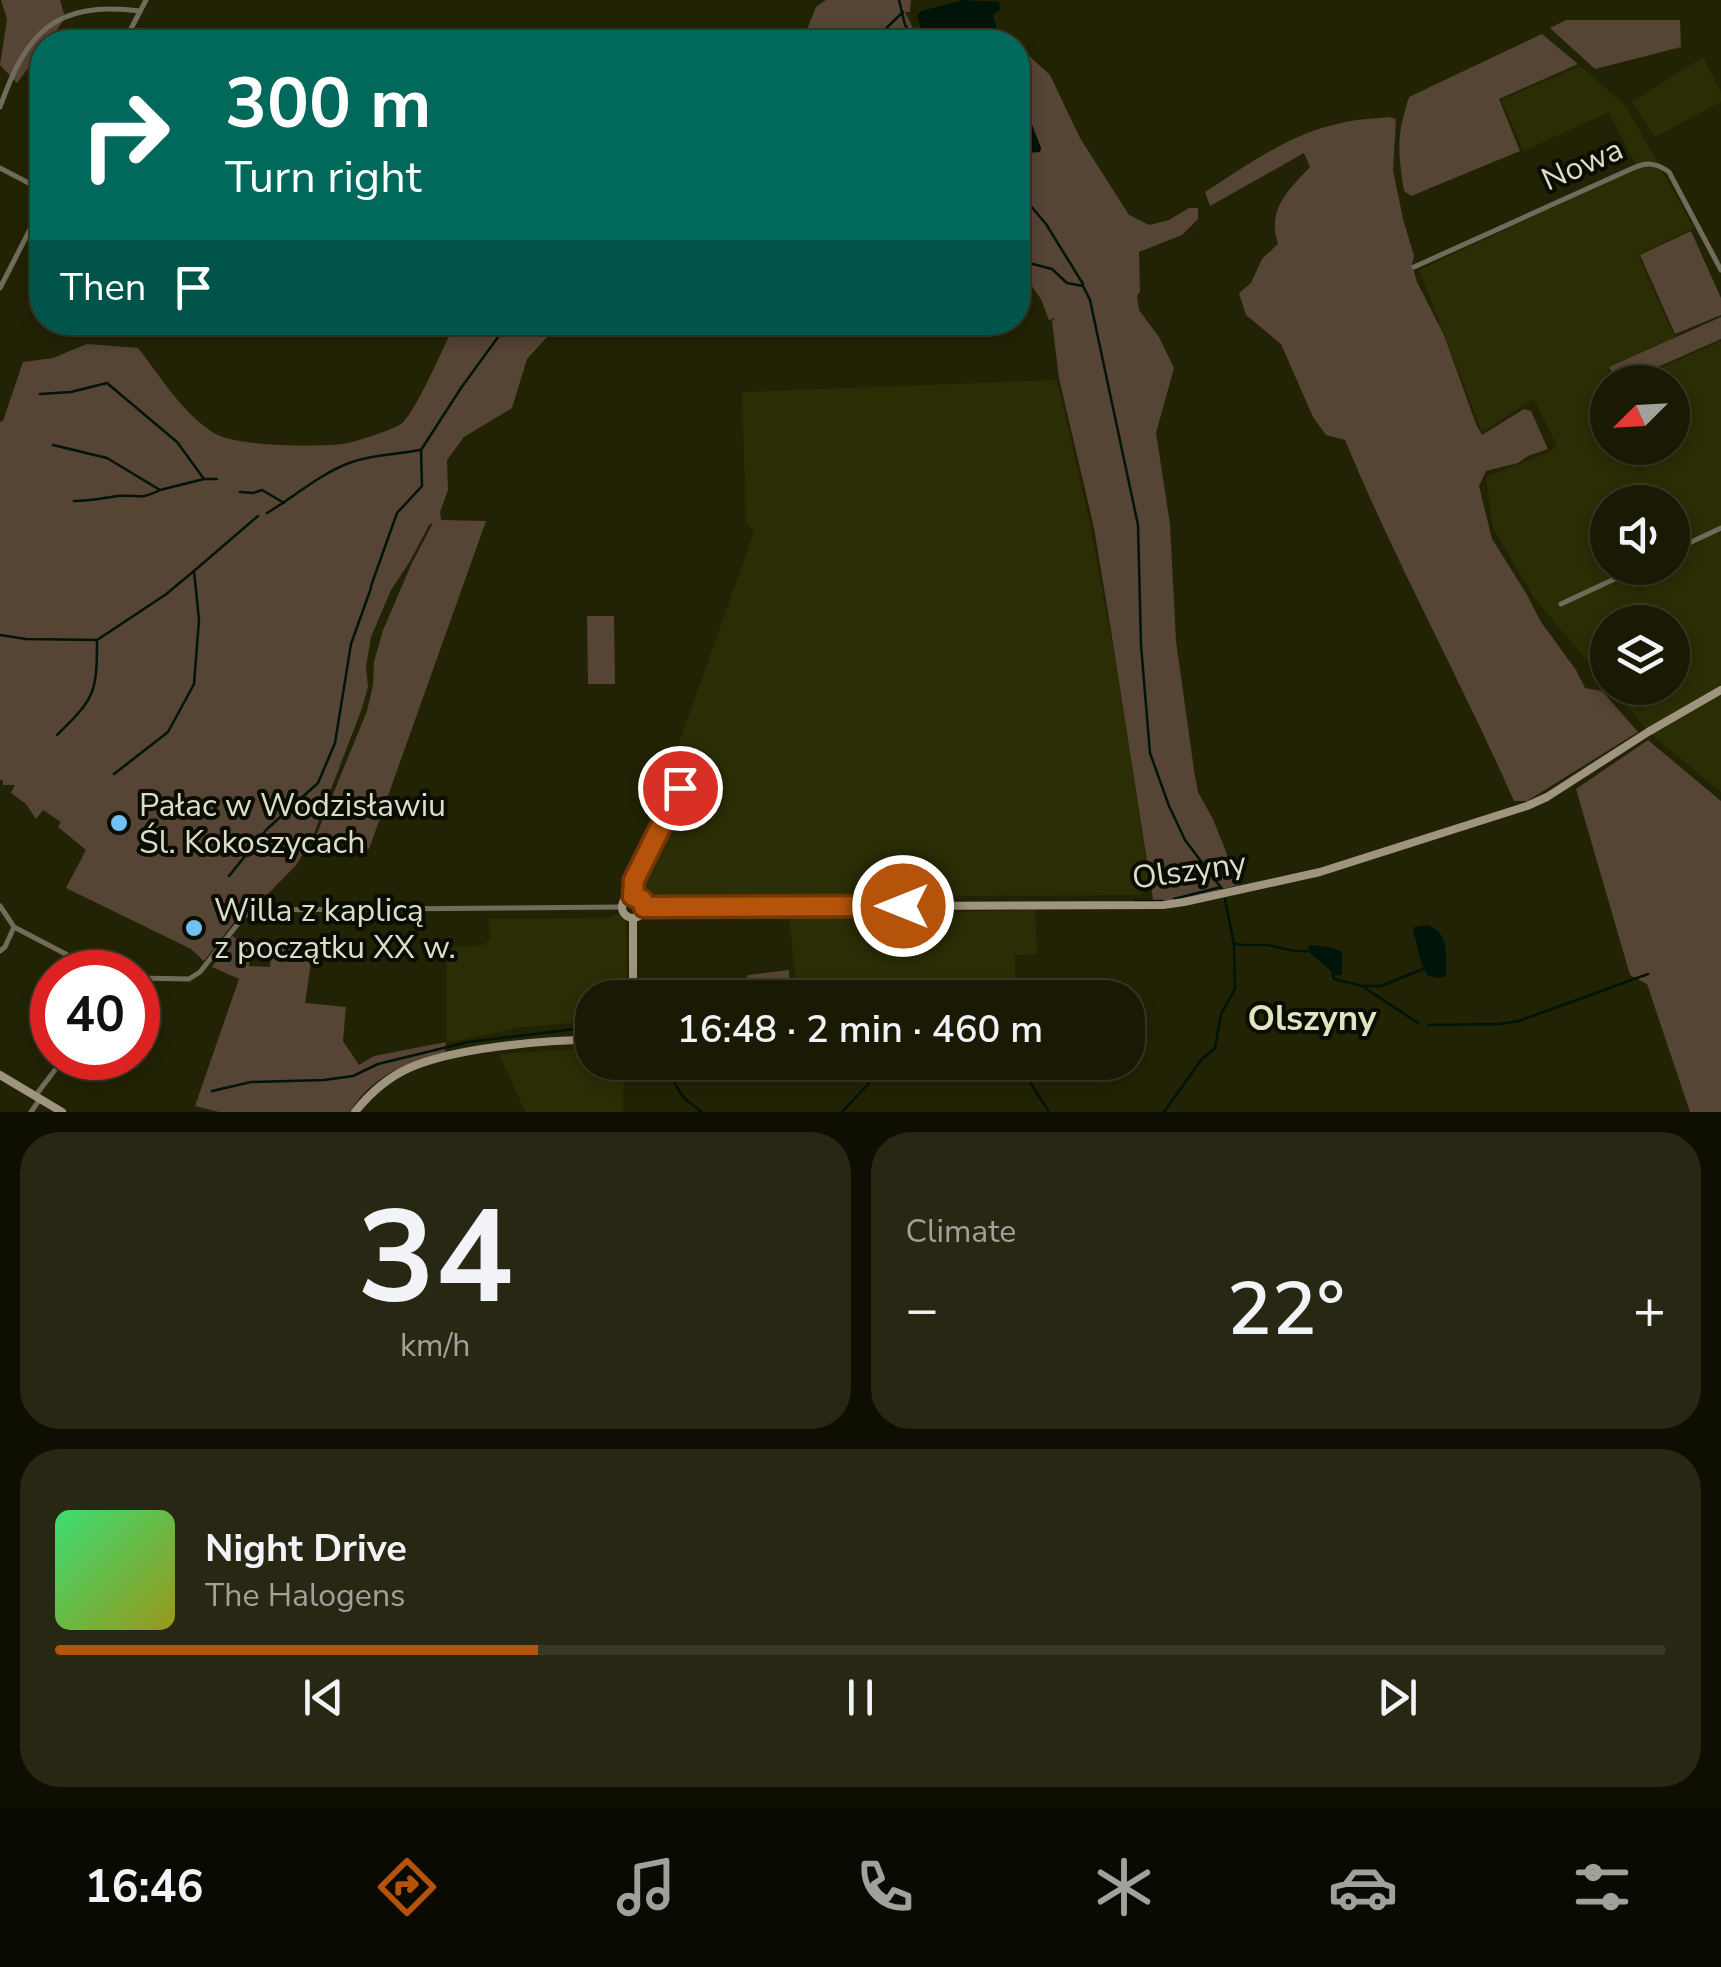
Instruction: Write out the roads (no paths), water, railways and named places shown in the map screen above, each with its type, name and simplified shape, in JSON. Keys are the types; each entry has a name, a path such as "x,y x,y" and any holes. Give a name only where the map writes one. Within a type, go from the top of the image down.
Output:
{"street":[{"path":"130,30 146,0"},
{"path":"38,30 62,10 76,5 104,2 140,12"},
{"path":"0,107 30,38"},
{"name":"Nowa","path":"1414,267 1630,169 1654,163 1668,172 1721,270"},
{"path":"0,168 30,184"},
{"path":"0,288 30,229"},
{"path":"1690,543 1721,528"},
{"path":"1561,604 1602,585"},
{"name":"Olszyny","path":"644,907 1172,905 1320,872 1527,806 1721,690"},
{"path":"633,896 634,880 680,788"},
{"path":"633,896 642,900 644,907 641,915 633,918 624,915 621,907 625,899 633,896"},
{"path":"0,906 14,927 58,950"},
{"path":"160,978 189,979 200,972 244,916 257,910 621,907"},
{"path":"632,980 633,918"},
{"path":"0,951 14,927"},
{"path":"356,1112 380,1086 419,1065 479,1051 575,1041"},
{"path":"0,1076 62,1112"},
{"path":"31,1112 49,1080"}],"waterway":[{"path":"899,0 908,30"},
{"path":"884,30 903,12"},
{"path":"1030,205 1083,284"},
{"path":"1030,263 1052,269 1067,283 1083,286 1090,300 1138,525 1141,645 1150,753 1185,840 1222,889"},
{"path":"371,586 397,513 422,486 421,450 500,335"},
{"path":"40,394 71,392 107,383 177,442 204,479 217,479"},
{"path":"53,445 107,458 160,490 204,479"},
{"path":"267,513 349,463 419,450"},
{"path":"74,501 143,496 160,490"},
{"path":"240,492 262,490 284,503"},
{"path":"114,774 168,732 194,684 199,620 194,571 258,516"},
{"path":"57,735 91,694 97,640 194,571"},
{"path":"229,876 267,829 318,783 335,743 351,644 371,588"},
{"path":"0,635 97,640"},
{"path":"1174,899 1221,887"},
{"path":"1164,1112 1201,1060 1215,1048 1221,1014 1235,989 1234,945 1225,899"},
{"path":"1135,901 1163,901"},
{"path":"1236,944 1308,951"},
{"path":"1333,976 1362,986 1381,986 1423,969"},
{"path":"1428,1025 1519,1021 1648,974"},
{"path":"1365,988 1418,1023"},
{"path":"212,1091 251,1082 353,1076 378,1064 468,1042 575,1029"},
{"path":"672,1080 684,1098 702,1112"},
{"path":"842,1112 872,1080"},
{"path":"1029,1080 1049,1112"}],"place":[{"name":"Pałac w Wodzisławiu Śl. Kokoszycach","path":"119,823"},
{"name":"Willa z kaplicą z początku XX w.","path":"194,928"}],"district":[{"name":"Olszyny","path":"1312,1018"}]}
